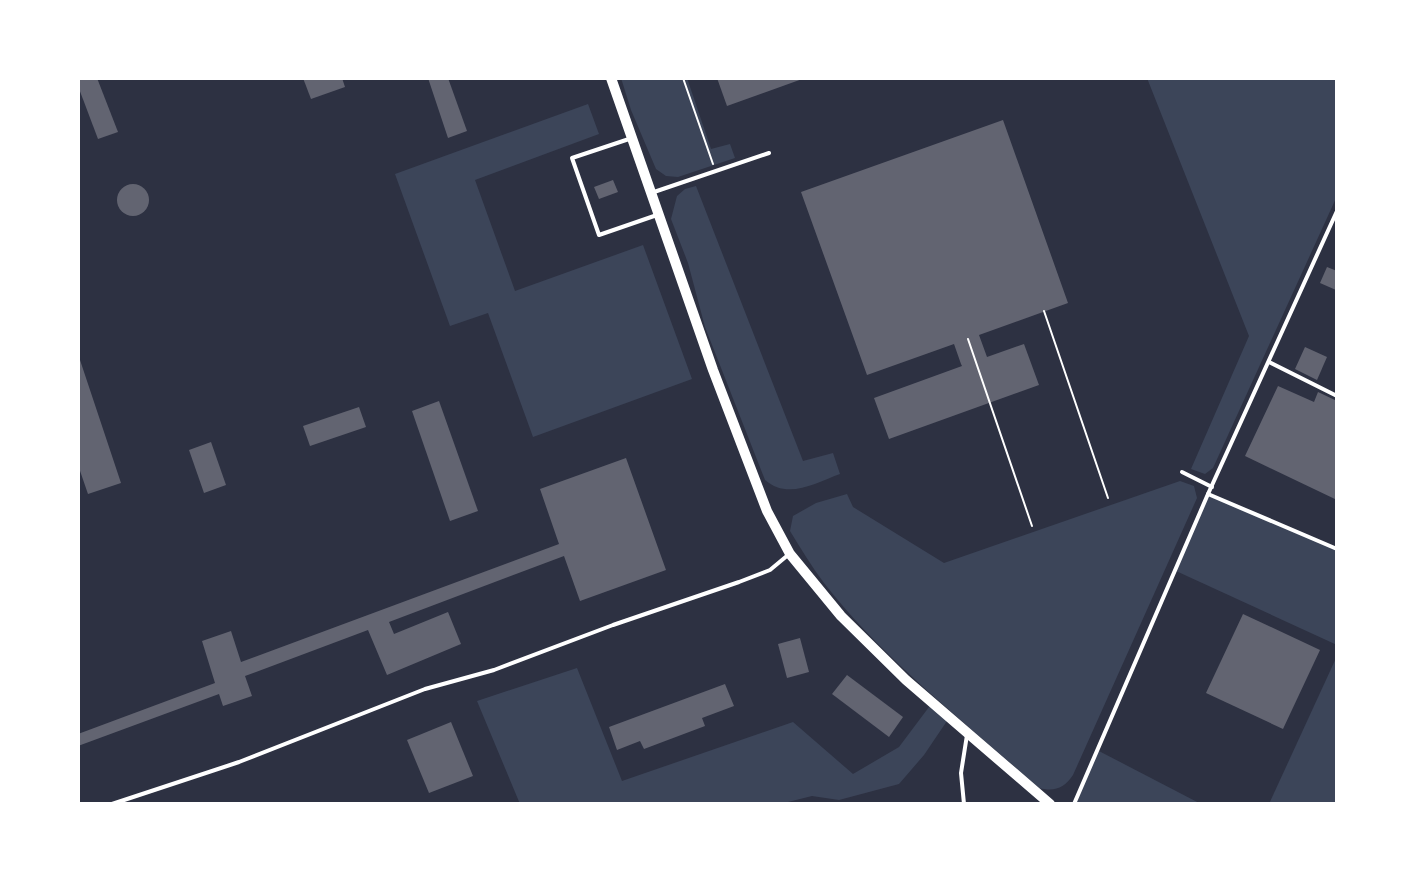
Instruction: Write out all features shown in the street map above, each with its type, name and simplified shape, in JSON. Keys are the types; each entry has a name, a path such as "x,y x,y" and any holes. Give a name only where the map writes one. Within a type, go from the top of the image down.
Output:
{"main road":[{"path":"611,78 718,384 767,511 790,554 841,616 906,680 1050,804"}],"lane":[{"path":"631,138 572,158 599,235 658,215"},
{"path":"651,193 769,153"},
{"path":"1074,804 1208,494 1337,211"},
{"path":"1269,362 1337,396"},
{"path":"1182,472 1212,487"},
{"path":"1208,494 1337,549"},
{"path":"112,804 239,762 425,689 494,670 739,582 770,570 790,554"},
{"path":"964,804 961,773 967,733"}],"path":[{"path":"683,78 716,171"},
{"path":"1044,311 1108,498"},
{"path":"968,339 1032,526"}],"shaded area":[{"path":"621,78 687,78 711,149 730,144 735,158 678,177 666,176 656,169"},
{"path":"1147,78 1337,78 1337,196 1213,468 1205,474 1191,469 1249,336"},
{"path":"588,104 599,134 475,180 515,291 643,245 692,379 533,437 488,313 450,326 395,174"},
{"path":"696,186 803,461 833,453 840,474 792,489 774,486 765,480 705,327 688,263 671,219 677,196 685,189"},
{"path":"1180,481 1194,486 1197,498 1073,775 1063,786 1054,789 1039,788 872,638 824,583 790,531 793,516 816,503 847,494 853,507 944,563"},
{"path":"1208,494 1337,549 1337,645 1176,571"},
{"path":"1337,656 1337,804 1269,804"},
{"path":"577,668 622,781 793,722 853,774 899,747 932,703 949,718 924,755 899,784 839,800 812,796 780,804 520,804 477,701"},
{"path":"1097,750 1201,804 1074,804"}],"building":[{"path":"78,78 97,78 118,132 98,139 78,86"},
{"path":"303,78 342,78 345,87 311,99"},
{"path":"428,78 448,78 467,131 448,138"},
{"path":"717,78 805,78 727,106"},
{"path":"1003,120 1068,303 979,335 987,357 1024,344 1039,385 889,439 874,398 962,366 954,344 867,375 801,192"},
{"path":"613,180 618,192 599,199 594,187"},
{"path":"133,184 144,189 149,200 144,211 133,216 122,211 117,200 122,189"},
{"path":"1327,267 1337,271 1336,290 1320,283"},
{"path":"1305,347 1327,357 1317,380 1295,369"},
{"path":"79,357 121,483 88,494 78,465"},
{"path":"1278,386 1314,402 1318,392 1337,401 1337,500 1245,456"},
{"path":"439,401 478,511 450,521 412,411"},
{"path":"359,407 366,427 310,446 303,426"},
{"path":"211,442 226,485 204,493 189,450"},
{"path":"626,458 666,570 580,601 564,556 389,622 394,634 448,612 461,644 387,675 368,630 245,676 252,696 223,706 219,694 78,746 78,734 215,683 202,641 231,631 241,662 559,544 540,489"},
{"path":"1243,614 1320,650 1283,729 1206,693"},
{"path":"800,638 809,672 787,678 778,644"},
{"path":"847,675 903,717 889,737 832,694"},
{"path":"725,684 734,706 702,718 705,726 644,749 640,741 617,750 609,727"},
{"path":"451,722 473,776 429,793 407,740"}]}
